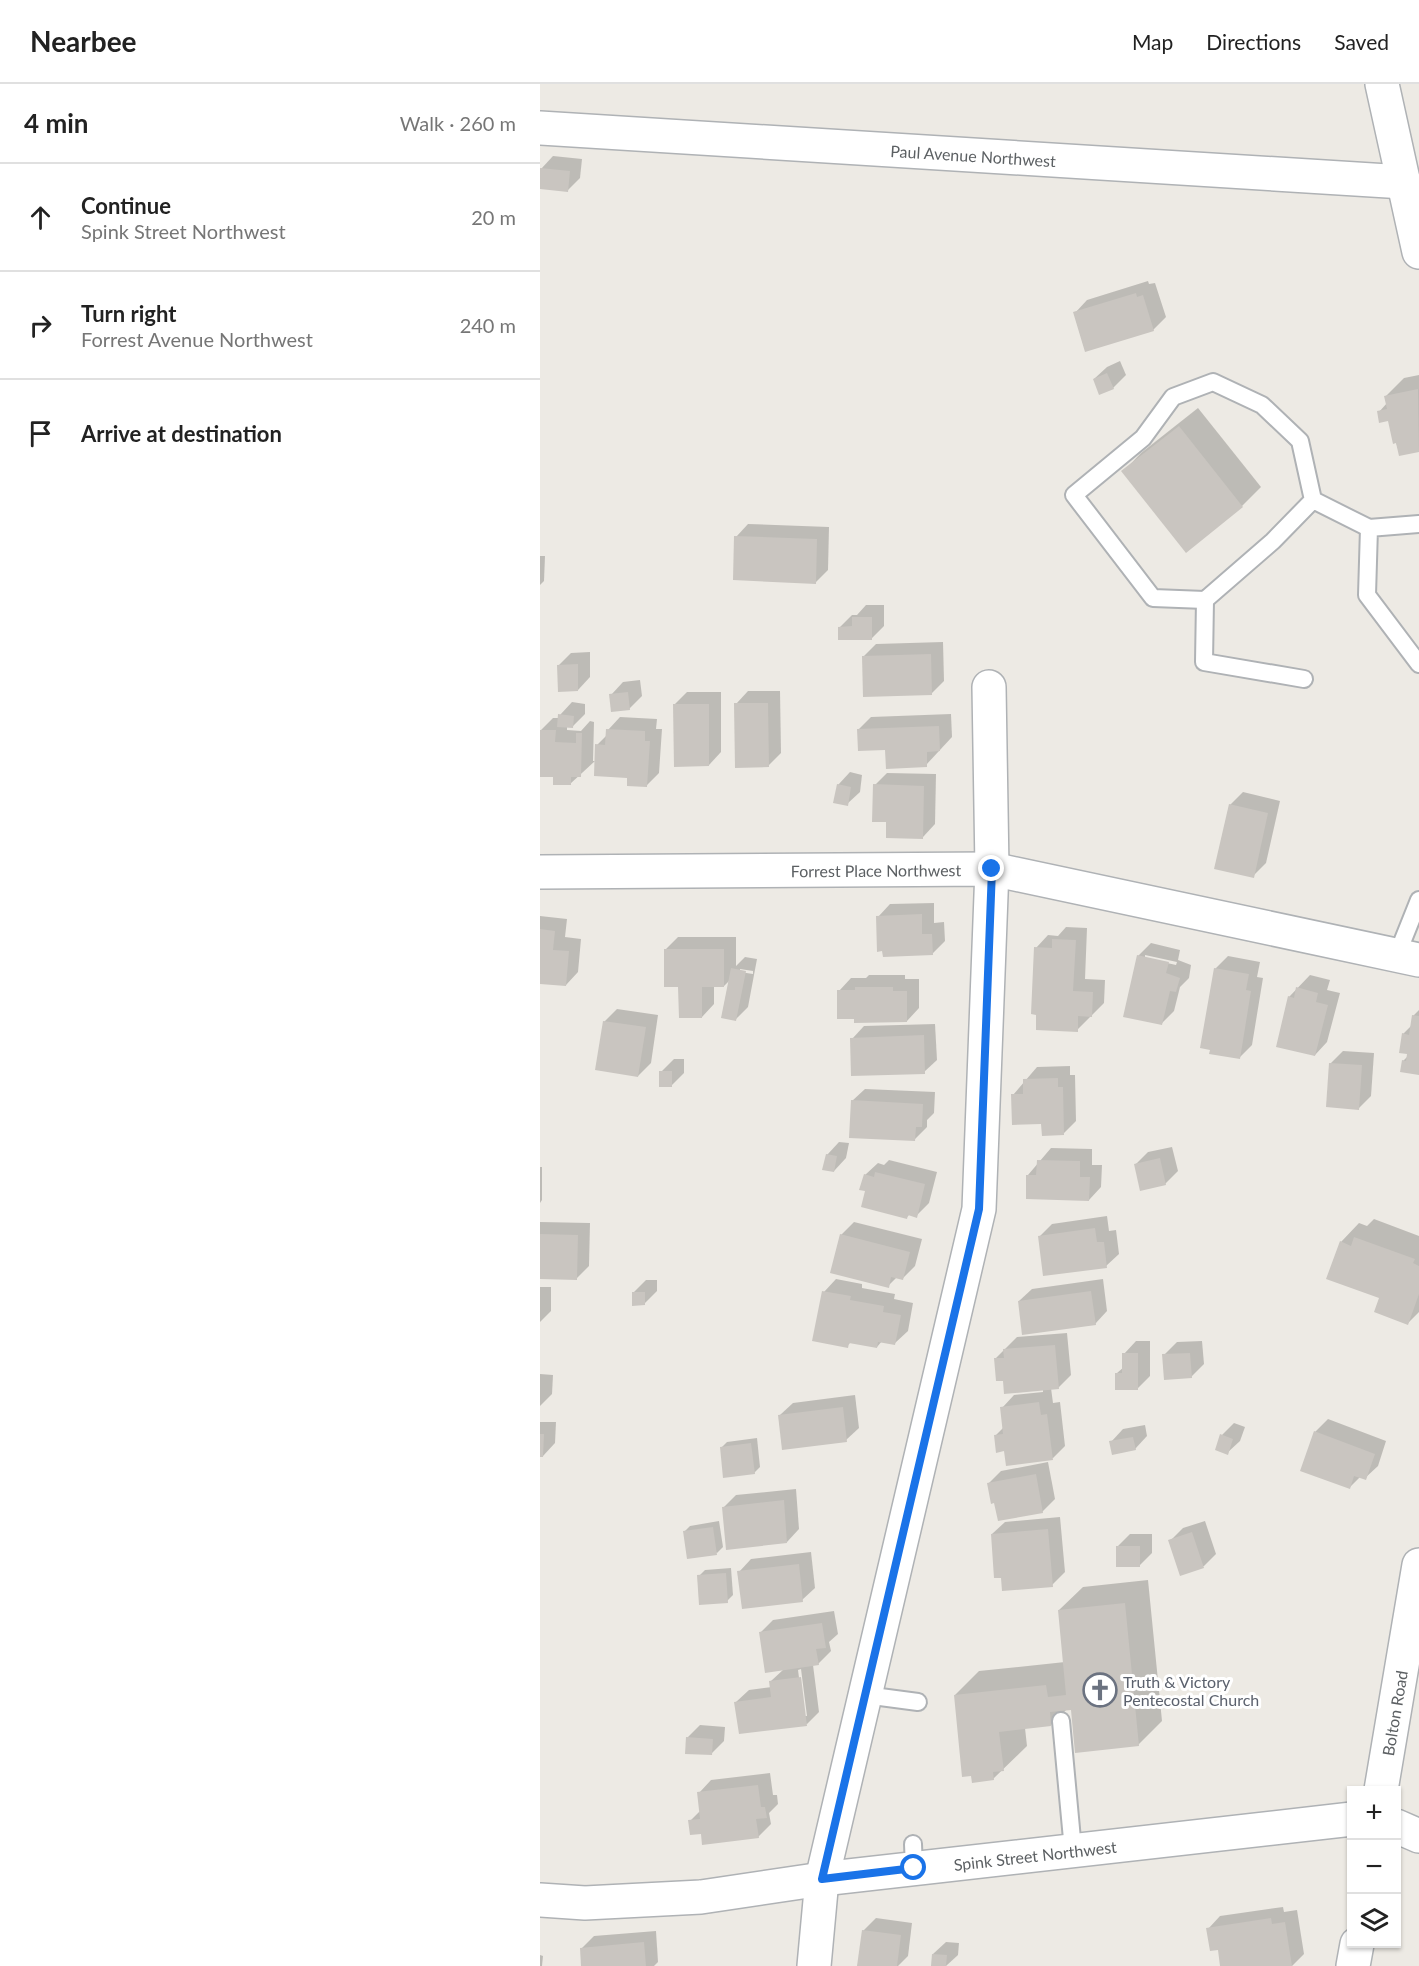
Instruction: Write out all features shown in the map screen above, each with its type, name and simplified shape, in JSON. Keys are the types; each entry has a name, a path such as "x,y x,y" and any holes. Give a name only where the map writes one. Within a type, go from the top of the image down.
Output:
{"street":[{"path":"1382,84 1419,252"},
{"name":"Paul Avenue Northwest","path":"540,128 1404,182"},
{"path":"814,1966 822,1879 979,1209 992,869 989,687"},
{"name":"Forrest Place Northwest","path":"540,872 992,869 1408,958"},
{"name":"Bolton Road","path":"1382,1786 1419,1565"},
{"name":"Spink Street Northwest","path":"540,1900 585,1903 701,1897 822,1879 913,1856 1073,1851 1347,1820"},
{"path":"1401,1828 1419,1836"},
{"path":"1353,1966 1356,1948"}],"lane":[{"path":"1213,382 1262,405 1300,441 1313,500 1273,541 1205,600 1153,598 1074,495 1143,438 1173,397 1213,382"},
{"path":"1313,500 1369,528 1419,524"},
{"path":"1369,528 1367,595 1419,664"},
{"path":"1205,600 1204,662 1304,680"},
{"path":"1408,958 1419,900"},
{"path":"865,1695 918,1702"},
{"path":"1061,1721 1073,1851"}],"building":[{"path":"540,168 570,171 568,192 540,189"},
{"path":"1136,293 1137,297 1143,295 1154,331 1085,352 1073,312"},
{"path":"1107,373 1114,389 1099,395 1093,379"},
{"path":"1418,389 1419,452 1399,456 1396,443 1393,444 1388,421 1379,423 1377,411 1387,409 1384,396"},
{"path":"1179,426 1243,507 1186,553 1121,471"},
{"path":"734,536 817,539 816,584 733,580"},
{"path":"852,617 872,617 872,640 838,640 838,627 852,626"},
{"path":"931,654 932,695 863,697 862,656"},
{"path":"578,664 578,691 558,692 557,665"},
{"path":"628,692 630,710 611,712 609,694"},
{"path":"734,703 768,703 769,767 735,768"},
{"path":"673,704 709,704 709,766 674,767"},
{"path":"558,714 574,716 573,728 557,727"},
{"path":"939,726 940,751 927,752 927,767 886,769 885,750 858,751 857,729"},
{"path":"606,729 645,731 645,741 650,741 647,787 627,786 627,778 594,776 595,744 605,745"},
{"path":"540,730 556,730 555,742 576,743 576,733 582,733 581,777 571,777 571,785 553,785 553,777 540,777"},
{"path":"837,784 851,787 848,806 833,803"},
{"path":"873,784 924,786 923,839 886,838 886,822 872,822"},
{"path":"1229,804 1268,813 1254,878 1214,869"},
{"path":"922,914 922,934 932,934 933,955 883,957 882,951 877,952 876,916"},
{"path":"540,929 555,931 553,950 569,951 566,986 540,984"},
{"path":"1052,939 1076,940 1073,991 1093,992 1092,1017 1078,1016 1078,1032 1036,1030 1036,1015 1031,1014 1034,947 1052,948"},
{"path":"664,949 724,949 724,987 702,987 702,1018 679,1018 678,987 664,987"},
{"path":"1137,955 1169,962 1166,973 1180,978 1176,992 1170,991 1162,1025 1123,1017"},
{"path":"731,968 746,971 736,1021 721,1018"},
{"path":"1214,968 1249,974 1246,990 1251,991 1240,1059 1209,1054 1210,1050 1200,1048"},
{"path":"855,987 893,987 893,991 907,991 907,1022 854,1023 854,1019 837,1019 837,990 855,990"},
{"path":"1296,987 1318,993 1316,1002 1328,1005 1315,1056 1276,1047 1288,996 1294,998"},
{"path":"1412,1015 1419,1016 1419,1075 1400,1072 1402,1060 1406,1061 1407,1054 1399,1053 1402,1033 1409,1035"},
{"path":"603,1021 646,1027 638,1077 595,1070"},
{"path":"924,1035 925,1074 851,1076 850,1038"},
{"path":"1329,1063 1362,1065 1359,1110 1326,1107"},
{"path":"659,1071 672,1071 672,1087 659,1087"},
{"path":"1058,1078 1058,1087 1063,1087 1064,1135 1042,1136 1041,1124 1012,1125 1011,1094 1023,1094 1023,1079"},
{"path":"851,1100 923,1104 922,1127 916,1127 915,1141 849,1138"},
{"path":"826,1154 837,1156 834,1172 822,1170"},
{"path":"1160,1158 1166,1185 1140,1191 1134,1164"},
{"path":"1037,1160 1080,1161 1080,1177 1090,1177 1089,1201 1026,1199 1026,1175 1036,1175"},
{"path":"875,1172 925,1184 917,1218 908,1215 907,1219 861,1207 865,1191 859,1190 864,1174 874,1177"},
{"path":"1095,1228 1097,1242 1104,1242 1107,1268 1043,1276 1038,1236"},
{"path":"540,1234 578,1235 577,1280 540,1279"},
{"path":"840,1234 910,1252 903,1280 891,1277 889,1288 830,1273"},
{"path":"1354,1237 1415,1259 1413,1263 1419,1266 1419,1294 1408,1325 1374,1312 1379,1298 1326,1279 1340,1241 1351,1246"},
{"path":"822,1291 851,1296 850,1300 884,1306 883,1312 901,1315 895,1345 878,1342 877,1348 849,1343 848,1348 812,1341"},
{"path":"1091,1291 1096,1325 1022,1335 1018,1301"},
{"path":"632,1292 645,1292 645,1305 632,1306"},
{"path":"1055,1345 1059,1389 1004,1394 1003,1381 996,1381 994,1358 1004,1358 1003,1349"},
{"path":"1122,1353 1138,1353 1138,1390 1115,1390 1115,1373 1122,1373"},
{"path":"1190,1353 1192,1378 1164,1380 1162,1354"},
{"path":"1039,1402 1041,1415 1047,1414 1053,1460 1006,1466 1004,1451 996,1453 994,1435 1003,1434 1000,1407"},
{"path":"843,1407 847,1442 782,1450 778,1415"},
{"path":"1314,1431 1375,1454 1366,1480 1354,1476 1350,1489 1300,1471"},
{"path":"540,1434 544,1434 543,1457 540,1457"},
{"path":"1220,1434 1233,1439 1228,1455 1215,1450"},
{"path":"1133,1437 1136,1450 1112,1455 1109,1441"},
{"path":"751,1443 755,1474 723,1478 720,1447"},
{"path":"1036,1474 1043,1513 998,1521 994,1503 991,1504 987,1483"},
{"path":"784,1500 787,1543 726,1550 722,1507"},
{"path":"713,1527 717,1555 687,1559 683,1531"},
{"path":"1048,1529 1053,1587 1002,1591 1001,1578 994,1578 991,1534"},
{"path":"1192,1532 1204,1568 1180,1576 1168,1540"},
{"path":"1116,1546 1140,1546 1140,1567 1116,1567"},
{"path":"799,1564 803,1602 742,1609 737,1571"},
{"path":"726,1573 728,1603 699,1605 697,1575"},
{"name":"Truth & Victory Pentecostal Church","path":"1125,1603 1139,1746 1075,1753 1071,1710 1050,1712 1051,1726 999,1732 1004,1771 993,1772 994,1780 972,1783 971,1776 962,1777 954,1695 1046,1685 1048,1697 1066,1695 1058,1610"},
{"path":"822,1623 826,1648 816,1649 819,1665 765,1673 759,1632"},
{"path":"801,1677 807,1726 739,1734 734,1702 771,1697 769,1681"},
{"path":"686,1737 713,1739 712,1755 685,1754"},
{"path":"758,1785 761,1807 765,1807 767,1818 756,1819 759,1838 702,1845 701,1834 690,1835 688,1820 700,1819 697,1792"},
{"path":"1271,1918 1272,1924 1285,1922 1292,1966 1220,1966 1218,1950 1210,1951 1206,1928"},
{"path":"862,1930 901,1935 897,1966 857,1966"},
{"path":"644,1942 646,1966 581,1966 580,1948"},
{"path":"932,1954 947,1955 946,1966 931,1966"}],"place":[{"name":"Truth & Victory Pentecostal Church","path":"1100,1690"}],"route":[{"path":"914,1868 822,1879 979,1209 992,869"}]}
